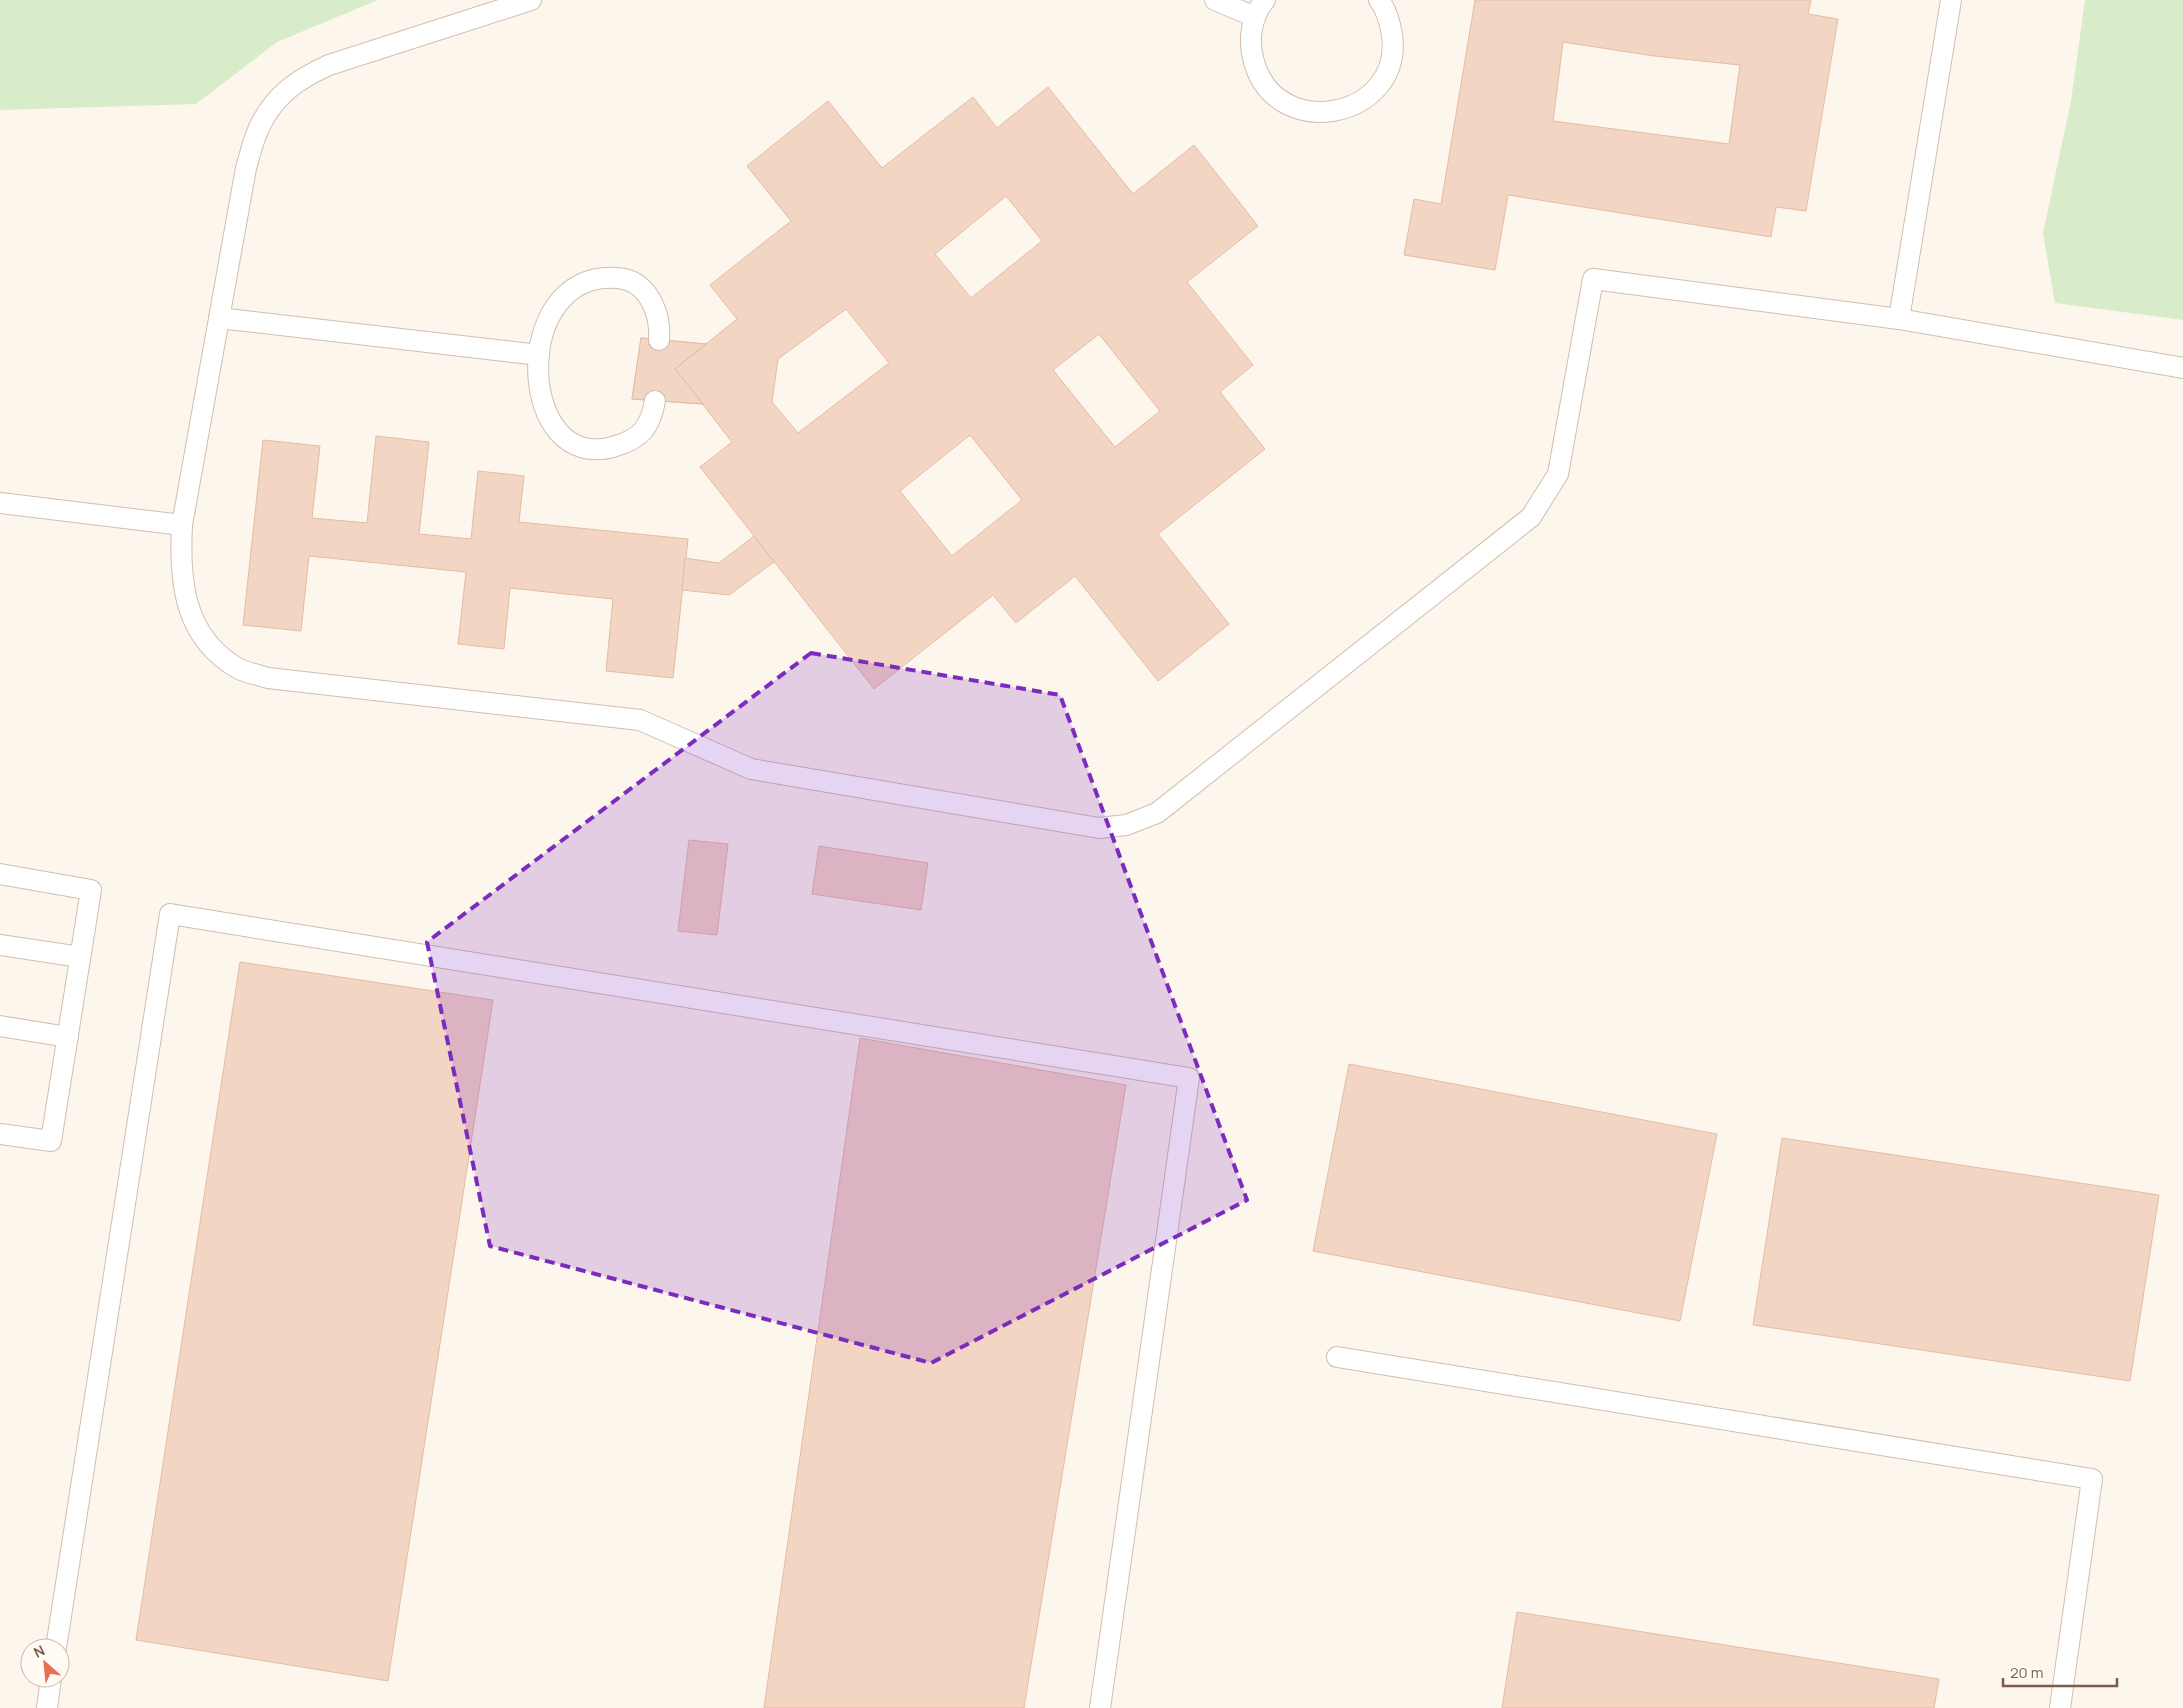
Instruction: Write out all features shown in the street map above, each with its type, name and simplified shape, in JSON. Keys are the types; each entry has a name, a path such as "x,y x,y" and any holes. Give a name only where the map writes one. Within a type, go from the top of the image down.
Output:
{"lane":[{"path":"531,0 329,65 289,86 259,127 246,168 182,525 180,560 185,595 192,618 203,636 222,658 241,670 268,678 640,720 751,769 1099,828 1126,825 1157,813 1531,517 1558,474 1593,279 1899,318 2183,368"},
{"path":"1216,0 1260,9 1251,33 1251,50 1255,65 1267,87 1285,103 1300,110 1317,113 1333,112 1349,107 1364,99 1376,88 1385,74 1391,59 1393,43 1386,11 1379,0"},
{"path":"1899,318 1951,0"},
{"path":"655,401 650,423 642,434 631,442 603,450 568,442 553,424 542,400 538,374 539,355 549,319 554,307 562,296 578,284 606,277 620,278 642,289 655,307 659,317 659,340"},
{"path":"219,318 539,355"},
{"path":"0,503 182,525"},
{"path":"0,874 91,890 51,1141 0,1134"},
{"path":"58,1638 170,914 1189,1078 1100,1708"},
{"path":"0,945 80,957"},
{"path":"0,1026 68,1037"},
{"path":"1337,1357 2092,1479 2060,1708"},
{"path":"46,1708 49,1688"}],"highlighted area":[{"path":"811,653 1060,695 1247,1200 931,1363 490,1246 427,942"}],"green space":[{"path":"0,0 378,0 277,42 196,104 0,110"},
{"path":"2085,0 2183,0 2183,320 2055,303 2043,233 2071,101"}],"building":[{"path":"1475,0 1811,0 1808,14 1838,19 1806,211 1776,207 1771,237 1508,195 1495,270 1404,255 1414,199 1441,204","holes":["1563,42 1654,56 1740,65 1729,144 1553,121"]},
{"path":"1048,87 1133,194 1194,145 1258,226 1187,282 1253,365 1220,392 1265,449 1158,534 1229,624 1158,681 1075,576 1016,623 993,595 874,689 700,467 732,442 675,369 737,319 710,285 791,221 747,166 828,101 882,168 973,97 997,128","holes":["1006,196 1042,241 971,298 935,254","846,309 889,363 798,433 772,402 778,359","1099,334 1160,411 1115,447 1053,370","970,435 1022,500 952,556 900,491"]},
{"path":"641,338 706,344 675,369 703,404 632,399"},
{"path":"641,338 706,344 675,369 703,404 632,399"},
{"path":"376,436 429,442 419,534 471,539 478,471 524,476 519,522 688,539 673,678 606,671 613,599 510,588 504,649 458,644 466,572 309,556 301,631 243,625 263,440 320,446 312,518 367,523"},
{"path":"754,536 774,562 729,595 682,590 685,558 719,563"},
{"path":"689,840 728,844 717,935 678,931"},
{"path":"819,846 928,863 921,910 812,894"},
{"path":"240,962 493,1000 388,1681 136,1640"},
{"path":"860,1038 1126,1085 1024,1708 764,1708"},
{"path":"1349,1064 1717,1134 1680,1321 1313,1251"},
{"path":"1782,1138 2159,1195 2130,1381 1753,1325"},
{"path":"1517,1612 1939,1679 1934,1708 1502,1708"}]}
